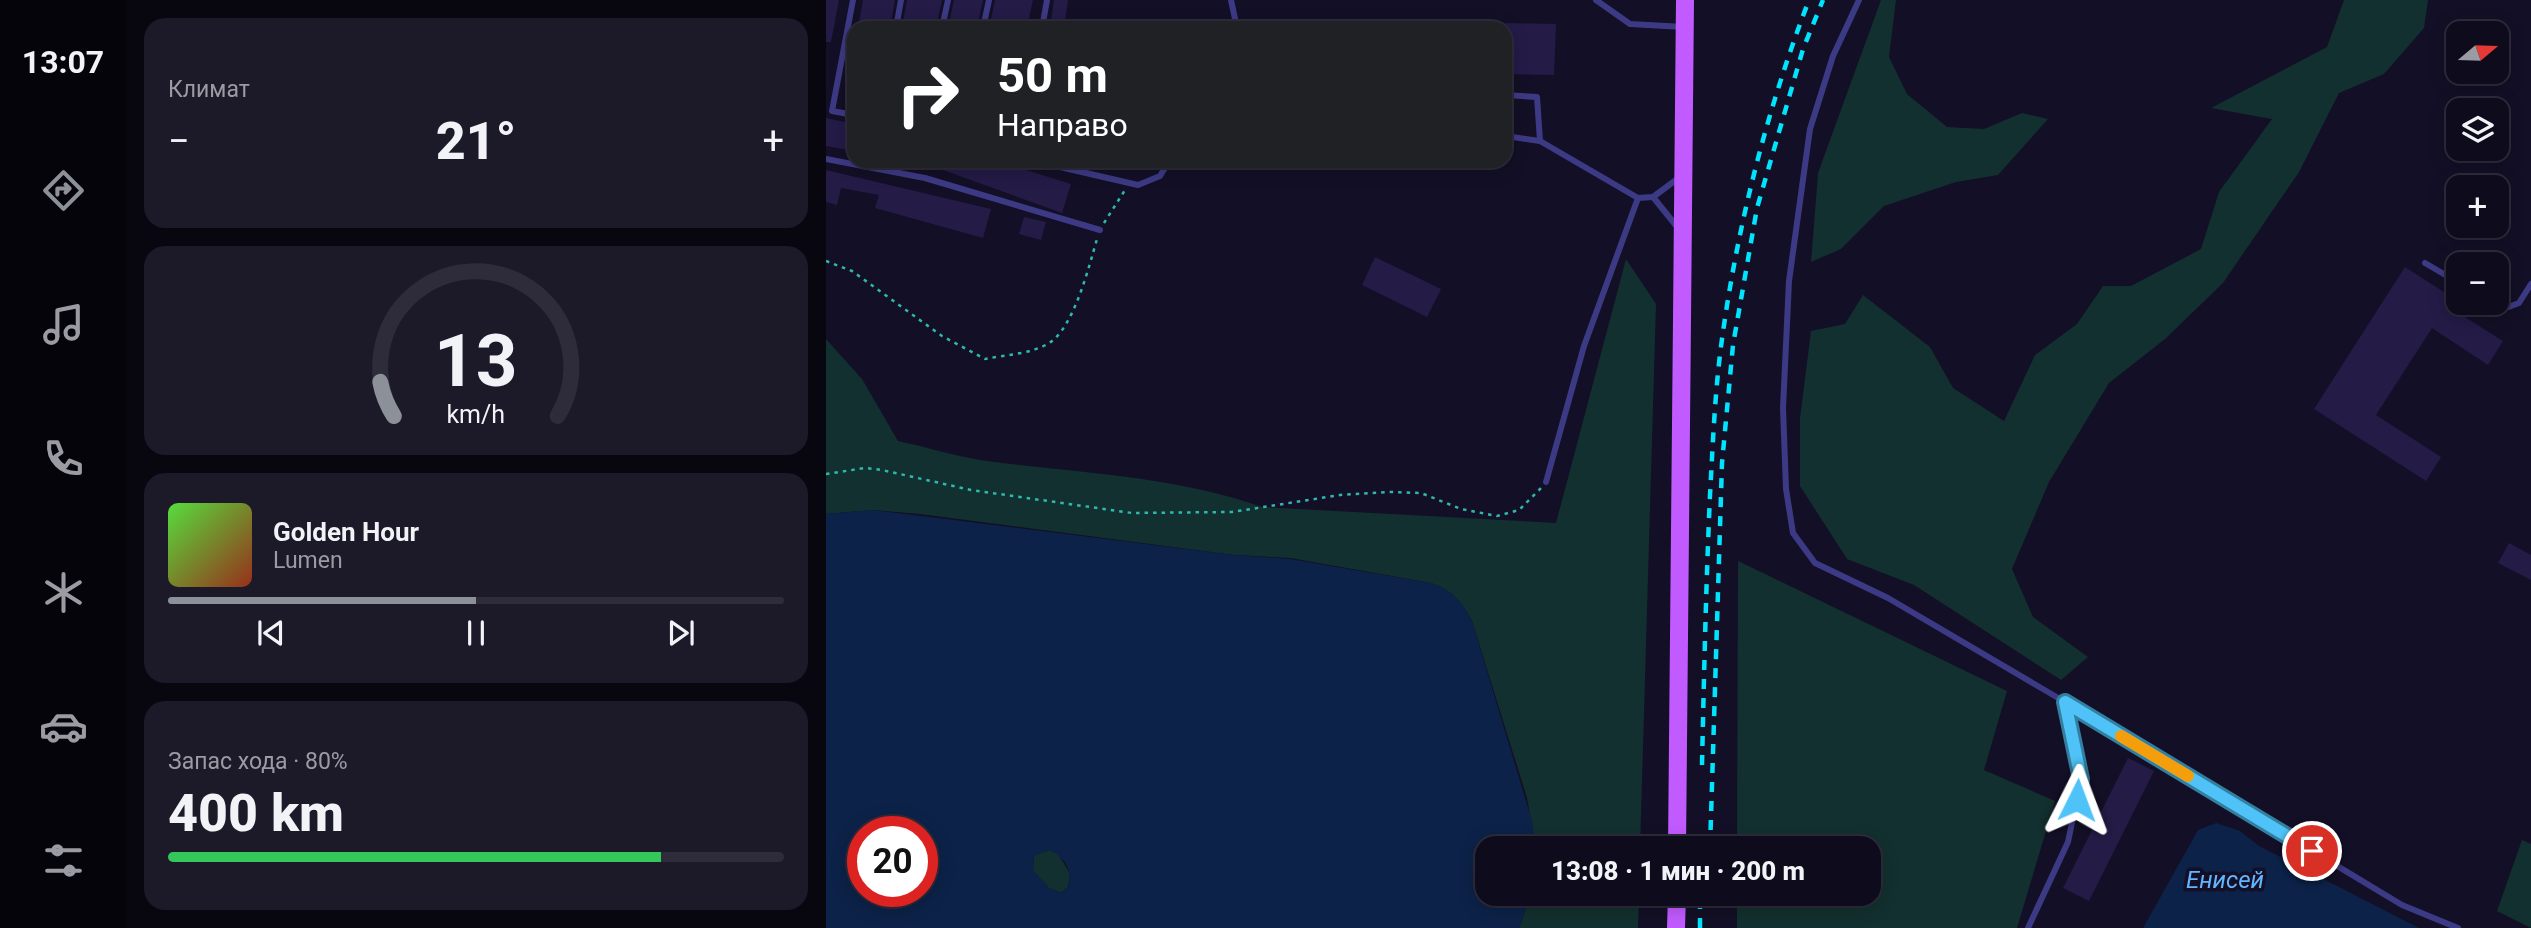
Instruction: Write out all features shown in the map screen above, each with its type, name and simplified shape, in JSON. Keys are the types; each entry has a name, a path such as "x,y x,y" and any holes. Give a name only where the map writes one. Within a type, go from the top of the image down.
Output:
{"main road":[{"path":"1677,836 1685,0"},
{"path":"1676,906 1676,928"}],"lane":[{"path":"848,21 853,0"},
{"path":"897,21 901,0"},
{"path":"944,21 948,0"},
{"path":"985,21 989,0"},
{"path":"1043,21 1047,0"},
{"path":"1231,0 1236,21"},
{"path":"1597,0 1630,24 1685,27"},
{"path":"1858,0 1833,56 1810,129 1789,281 1783,408 1786,489 1793,533 1815,563 1888,598 2402,905 2458,928"},
{"path":"847,28 829,111 847,114"},
{"path":"1512,95 1537,97 1540,141"},
{"path":"1512,137 1540,141 1638,198 1653,197 1685,174"},
{"path":"826,159 847,163"},
{"path":"873,168 925,178 1100,230"},
{"path":"1057,168 1138,185 1160,176 1165,168"},
{"path":"1653,197 1684,237"},
{"path":"1546,482 1584,346 1638,198"},
{"path":"2425,263 2446,275"},
{"path":"2509,307 2519,303 2531,285"},
{"path":"2028,928 2068,842 2081,779 2065,702"}],"path":[{"path":"826,261 852,271 942,336 985,359 1050,343 1066,324 1084,283 1100,230 1128,184"},
{"path":"826,474 865,468 882,470 971,490 1132,513 1232,512 1340,495 1421,492 1461,509 1497,516 1519,510 1531,502 1546,482"}],"green space":[{"path":"1881,0 1896,0 1889,57 1907,94 1947,127 1984,129 2022,113 2048,119 1998,175 1956,182 1884,206 1841,249 1811,262 1818,173"},
{"path":"2344,0 2428,0 2424,28 2384,74 2339,93 2299,172 2223,283 2165,339 2109,383 2049,482 2012,569 2033,617 2088,657 2061,680 1914,585 1847,559 1800,486 1800,418 1811,331 1845,324 1863,295 1930,347 1953,388 2004,421 2035,355 2077,324 2103,286 2131,286 2201,249 2219,192 2272,119 2211,108 2327,47"},
{"path":"1626,259 1656,304 1640,836 1534,836 1527,798 1472,621 1456,598 1439,586 1290,558 1234,555 920,514 873,510 826,514 826,339 862,379 898,441 987,461 1195,488 1262,507 1556,523"},
{"path":"1738,561 2007,691 1984,770 2055,801 2017,928 1737,928 1737,906 1881,906 1881,836 1737,836"},
{"path":"2522,840 2531,844 2531,928 2497,911"},
{"path":"1050,850 1059,855 1070,874 1068,887 1061,893 1049,888 1033,871 1034,855"},
{"path":"1527,906 1639,906 1638,928 1519,928"}],"water":[{"path":"873,510 1234,555 1290,559 1431,583 1451,593 1472,621 1532,821 1534,836 1475,836 1475,906 1527,906 1519,928 826,928 826,514","holes":["1050,850 1060,857 1069,875 1068,887 1061,893 1049,888 1033,871 1034,856"]},
{"name":"Енисей","path":"2216,823 2240,831 2259,846 2419,928 2143,928 2198,830"}],"building":[{"path":"826,0 839,0 831,42 826,42"},
{"path":"863,0 895,0 891,21 859,21"},
{"path":"907,0 942,0 938,21 903,21"},
{"path":"954,0 983,0 978,21 950,21"},
{"path":"995,0 1033,0 1028,21 990,21"},
{"path":"1054,0 1068,0 1065,21 1051,21"},
{"path":"1512,23 1556,24 1554,75 1512,74"},
{"path":"826,118 847,122 847,150 826,146"},
{"path":"937,168 1020,168 1071,184 1062,213"},
{"path":"826,170 991,209 983,238 875,208 879,195 841,188 837,205 826,202"},
{"path":"1024,217 1046,222 1041,240 1019,234"},
{"path":"1375,257 1441,289 1427,317 1362,285"},
{"path":"2405,267 2446,293 2446,315 2462,315 2503,341 2488,365 2432,328 2376,415 2441,457 2426,481 2314,409"},
{"path":"2509,543 2531,555 2531,580 2498,563"},
{"path":"2128,758 2154,771 2089,901 2063,888"}],"railway":[{"path":"1702,765 1710,495 1716,393 1723,332 1746,206 1768,122 1809,0"},
{"path":"1710,836 1722,463 1733,345 1757,208 1803,49 1823,0"},
{"path":"1700,906 1700,928"}],"slow traffic":[{"path":"2121,736 2188,776"}],"route":[{"path":"2077,800 2081,779 2065,702 2312,851"}]}
